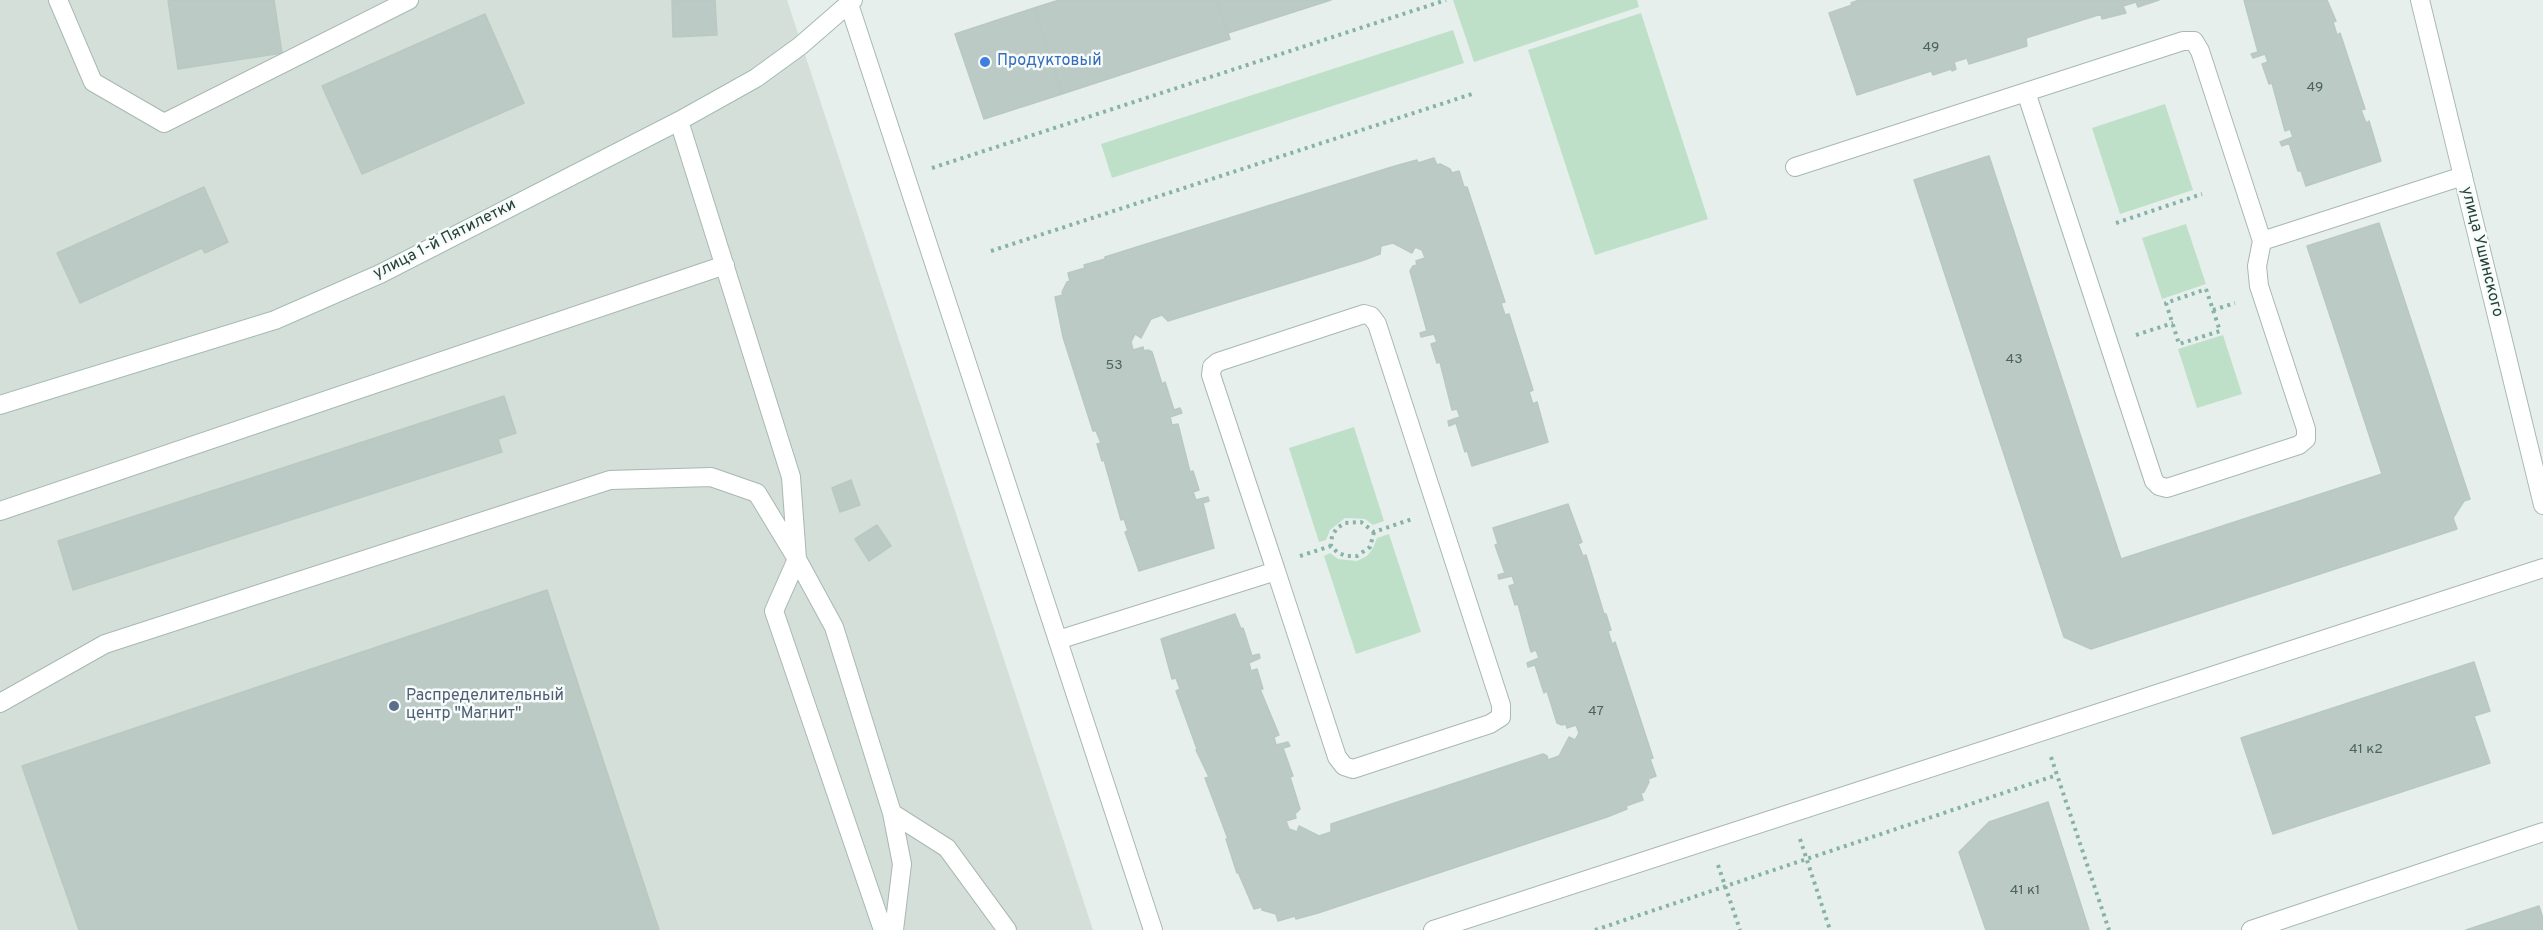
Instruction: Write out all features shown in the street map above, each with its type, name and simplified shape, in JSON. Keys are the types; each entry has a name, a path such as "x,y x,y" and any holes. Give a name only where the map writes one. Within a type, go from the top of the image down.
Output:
{"street":[{"path":"58,0 93,82 164,123 409,0"},
{"name":"улица Ушинского","path":"2420,0 2543,505"},
{"path":"851,2 1153,930"},
{"name":"улица 1-й Пятилетки","path":"0,405 275,320 380,274 679,121 756,78 800,46 851,2"},
{"path":"1795,167 2183,41 2194,41 2200,51 2262,241 2257,266 2259,286 2306,429 2306,439 2299,445 2167,488 2159,486 2154,481 2026,92"},
{"path":"679,121 791,477 797,559 774,611 883,930"},
{"path":"2262,241 2463,176"},
{"path":"0,512 724,265"},
{"path":"1364,314 1371,316 1377,324 1501,705 1501,717 1490,724 1353,769 1344,766 1337,757 1276,571 1211,375 1212,367 1218,362 1364,314"},
{"path":"0,703 105,644 610,480 711,477 757,493 834,627 892,813 902,864 894,930"},
{"path":"1433,930 2543,568"},
{"path":"1058,640 1276,571"},
{"path":"892,813 947,848 1007,930"},
{"path":"2251,930 2543,832"}],"path":[{"path":"906,176 1446,0"},
{"path":"991,251 1475,93"},
{"path":"2116,223 2202,194"},
{"path":"2206,289 2220,331 2179,344 2173,323 2166,303 2206,289"},
{"path":"2109,344 2173,323"},
{"path":"1374,532 1438,511"},
{"path":"1361,522 1374,532 1370,547 1357,556 1338,553 1331,546 1332,536 1337,528 1345,523 1361,522"},
{"path":"2042,731 2109,930"},
{"path":"1595,930 2057,775"},
{"path":"1791,813 1830,930"},
{"path":"1710,840 1740,930"}],"shaded area":[{"path":"0,0 787,0 1093,930 0,930"}],"green space":[{"path":"1453,0 1637,0 1639,7 1474,62"},
{"path":"1641,13 1708,219 1595,255 1528,50"},
{"path":"1453,30 1464,63 1112,178 1101,144"},
{"path":"2165,104 2193,190 2120,214 2092,128"},
{"path":"2186,224 2206,284 2162,299 2142,238"},
{"path":"2223,335 2242,394 2197,408 2178,349"},
{"path":"1354,427 1384,521 1373,525 1365,519 1345,518 1330,530 1326,540 1319,542 1289,448"},
{"path":"1389,534 1421,632 1356,654 1324,556 1330,553 1338,559 1357,561 1367,556 1377,538"}],"building":[{"path":"168,0 274,0 282,53 178,69"},
{"path":"672,0 715,0 717,35 673,37"},
{"path":"1059,0 1217,0 1230,39 1062,94 1034,8"},
{"path":"1217,0 1331,0 1228,33"},
{"path":"1859,0 2159,0 2138,7 2136,2 2123,6 2126,13 2102,19 2101,14 2026,38 2027,46 1969,64 1967,58 1954,62 1956,69 1952,71 1951,69 1933,75 1931,71 1857,95 1829,13 1852,5 1851,3"},
{"path":"2244,0 2327,0 2336,21 2333,22 2337,35 2340,33 2365,109 2361,110 2366,123 2369,121 2381,161 2306,186 2301,171 2298,171 2289,143 2282,146 2280,142 2293,137 2290,129 2285,131 2272,83 2269,84 2262,64 2268,62 2265,54 2253,58 2251,54 2258,52"},
{"path":"1034,8 1062,94 984,119 955,34"},
{"path":"485,14 524,103 362,174 322,86"},
{"path":"1989,156 2121,559 2382,474 2307,246 2379,223 2470,499 2464,501 2453,518 2457,529 2091,649 2064,637 1914,180"},
{"path":"1434,158 1437,165 1440,164 1450,169 1452,173 1459,171 1464,187 1467,187 1505,302 1501,303 1505,315 1509,314 1533,390 1529,392 1533,404 1537,402 1548,442 1472,466 1456,423 1449,426 1448,421 1460,417 1457,409 1452,410 1440,362 1437,363 1431,344 1437,342 1434,334 1421,337 1420,333 1427,331 1410,271 1413,266 1417,265 1416,261 1425,258 1422,250 1415,247 1412,253 1393,243 1381,246 1380,254 1364,260 1168,321 1162,315 1151,319 1141,338 1135,334 1131,342 1133,350 1143,347 1144,351 1152,352 1162,384 1165,382 1174,410 1180,408 1182,413 1170,417 1172,425 1178,424 1190,472 1193,471 1199,490 1193,492 1196,500 1208,497 1209,501 1203,503 1214,548 1139,571 1125,532 1128,531 1124,519 1121,520 1104,460 1102,461 1097,444 1101,443 1096,431 1093,431 1063,337 1055,297 1063,295 1062,292 1067,282 1070,281 1068,273 1085,268 1084,265 1105,259 1105,257 1395,166"},
{"path":"204,187 228,242 205,253 202,248 80,303 57,253"},
{"path":"504,396 516,433 498,439 502,452 73,590 58,541"},
{"path":"851,480 860,505 840,512 832,488"},
{"path":"1568,504 1582,542 1578,544 1583,556 1586,555 1611,630 1608,631 1612,644 1615,642 1653,758 1650,759 1656,776 1648,779 1649,782 1644,792 1641,793 1643,800 1626,806 1627,809 1607,817 1318,913 1278,921 1276,914 1262,910 1262,907 1254,909 1237,873 1226,839 1228,839 1205,778 1209,777 1196,750 1176,691 1180,689 1176,678 1172,679 1161,639 1235,614 1241,629 1243,628 1252,656 1259,654 1260,658 1249,663 1251,671 1257,669 1263,689 1260,689 1279,735 1274,737 1276,745 1288,742 1290,746 1283,748 1293,776 1290,777 1300,809 1295,814 1296,818 1286,821 1289,829 1297,832 1299,826 1319,836 1331,832 1331,824 1543,754 1548,760 1559,756 1569,737 1575,740 1579,733 1576,725 1567,728 1566,724 1557,723 1547,691 1544,693 1535,665 1528,667 1527,663 1539,658 1536,650 1531,652 1518,604 1515,605 1509,586 1515,584 1512,576 1499,579 1498,575 1505,573 1495,545 1498,544 1493,528"},
{"path":"877,525 891,546 869,561 855,539"},
{"name":"Распределительный центр \"Магнит\"","path":"547,590 659,930 79,930 22,766"},
{"path":"2474,662 2490,711 2474,716 2490,763 2273,834 2241,738"},
{"path":"2048,802 2089,930 1986,930 1959,852 1989,822"},
{"path":"2539,906 2543,918 2543,930 2466,930"}],"place":[{"name":"Продуктовый","path":"985,62"},
{"name":"Распределительный центр \"Магнит\"","path":"394,706"}]}
